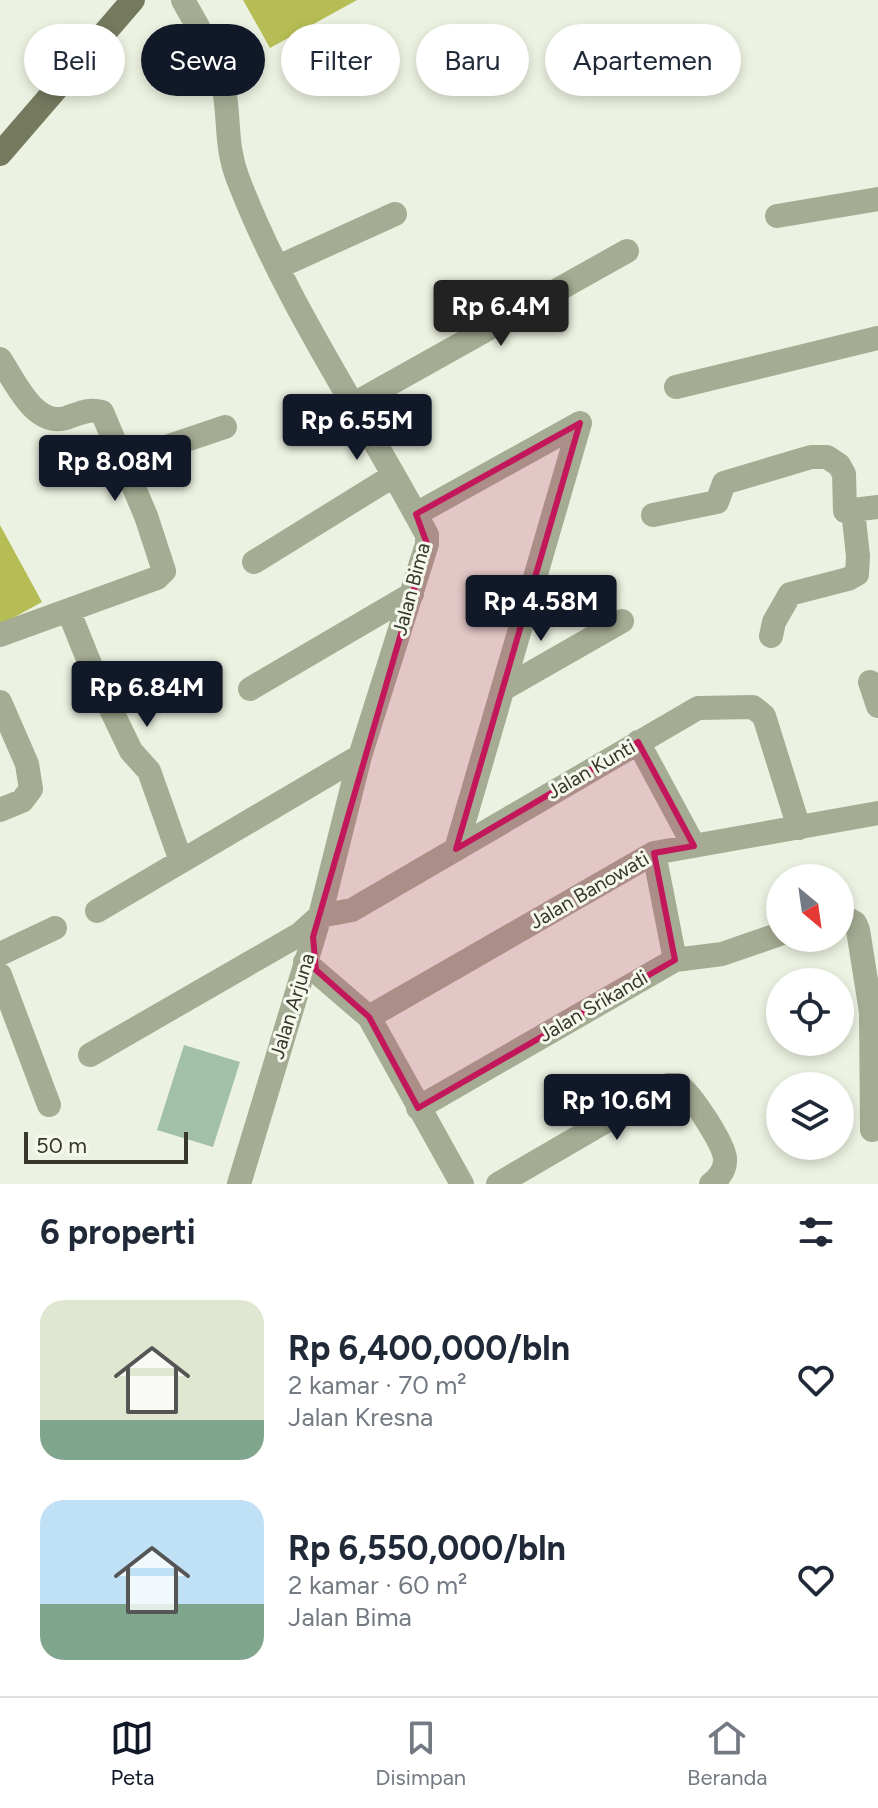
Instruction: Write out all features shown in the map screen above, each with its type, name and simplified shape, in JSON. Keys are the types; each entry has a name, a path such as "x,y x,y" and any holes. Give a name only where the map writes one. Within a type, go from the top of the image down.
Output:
{"main road":[{"path":"0,154 133,0"}],"street":[{"name":"Jalan Bima","path":"183,0 217,65 224,90 227,139 237,177 278,267 427,535 412,594 360,756 316,926"},
{"path":"777,216 878,199"},
{"path":"278,267 395,214"},
{"path":"352,405 627,251"},
{"path":"676,387 878,338"},
{"path":"0,359 38,413 62,420 92,409 102,412 124,461 164,571 157,578 0,635"},
{"path":"416,514 580,423 456,849"},
{"path":"124,461 225,427"},
{"path":"653,515 717,502 724,483 811,457 827,457 839,465 844,474 845,511 878,507"},
{"path":"254,562 393,476"},
{"path":"771,636 774,622 790,594 857,574 853,510"},
{"path":"250,689 412,594"},
{"path":"69,612 94,674 131,751 149,771 181,861"},
{"path":"503,689 622,621"},
{"path":"870,682 878,706"},
{"path":"0,702 27,764 31,789 22,801 0,810"},
{"name":"Jalan Kunti","path":"316,926 352,910 698,708 753,707 764,716 799,828"},
{"path":"638,742 694,846"},
{"path":"97,911 360,756"},
{"name":"Jalan Banowati","path":"369,1017 654,853 878,813"},
{"path":"654,853 675,960 722,954 766,939"},
{"path":"854,922 874,1012 872,1130"},
{"path":"90,1055 316,926"},
{"name":"Jalan Arjuna","path":"249,1183 311,966 316,926"},
{"path":"0,954 55,928"},
{"name":"Jalan Srikandi","path":"418,1108 675,960"},
{"path":"311,966 369,1017 462,1184"},
{"path":"0,975 49,1105"},
{"path":"498,1184 668,1085 678,1085 695,1100 725,1156 724,1170 711,1184"}],"highlighted area":[{"path":"580,423 456,849 638,742 694,846 654,853 675,960 418,1108 369,1017 316,970 313,937 427,544 416,514"}],"green space":[{"path":"184,1045 240,1062 213,1147 157,1130"}],"building":[{"path":"243,0 357,0 314,24 281,24 281,42 270,48 265,39 265,24 256,24"},
{"path":"0,525 42,602 0,625"}]}
